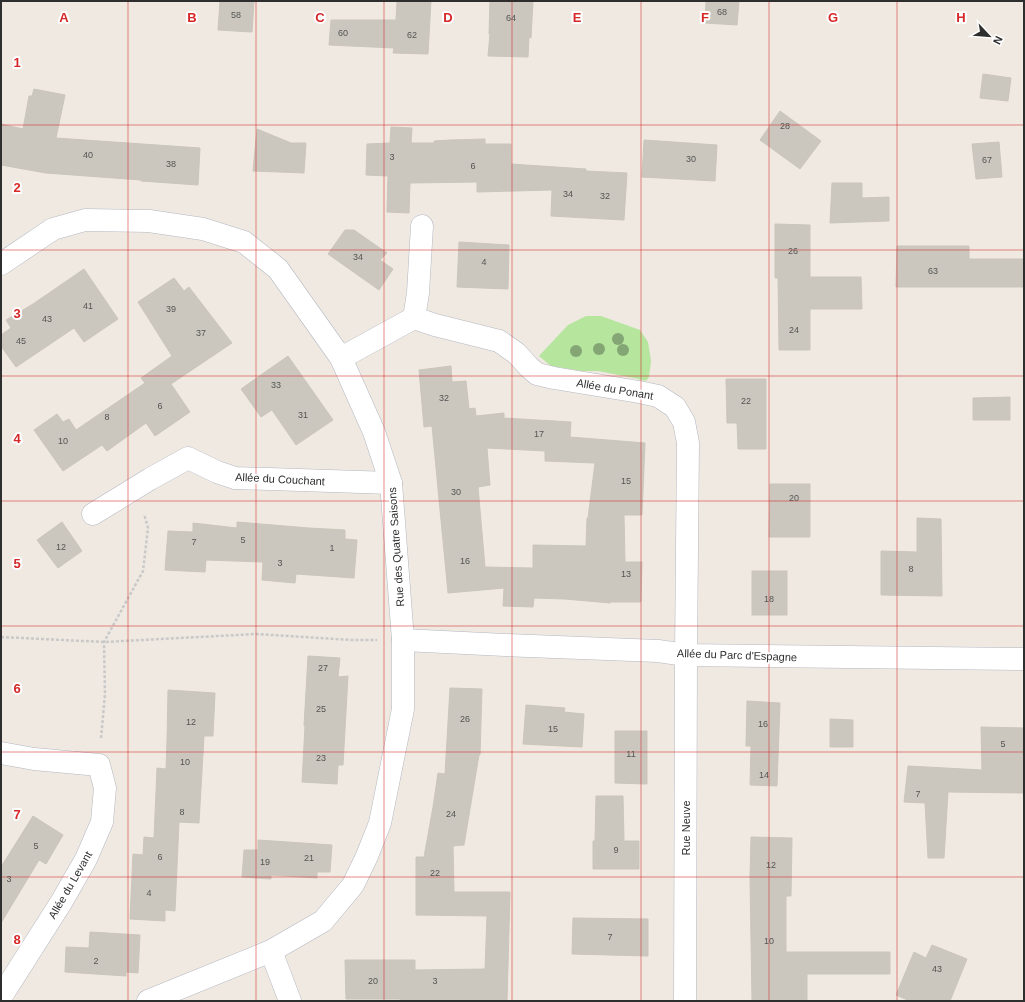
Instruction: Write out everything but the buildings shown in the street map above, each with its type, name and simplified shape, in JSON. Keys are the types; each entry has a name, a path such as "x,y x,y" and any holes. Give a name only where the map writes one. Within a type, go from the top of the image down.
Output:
{"street":[{"name":"Rue des Quatre Saisons","path":"1,264 53,229 85,220 149,221 204,229 244,242 278,268 340,358 374,432 391,483 403,640 403,709 380,822 368,856 353,885 323,921 271,951 148,1001"},
{"path":"340,358 414,318 418,293 422,226"},
{"name":"Allée du Ponant","path":"414,318 435,325 499,341 516,353 537,374 658,396 674,407 684,422 688,443 686,655"},
{"name":"Allée du Couchant","path":"92,514 188,458 217,472 235,478 391,483"},
{"name":"Allée du Parc d'Espagne","path":"403,640 658,651 686,655 1024,659"},
{"name":"Rue Neuve","path":"685,1001 686,655"},
{"path":"1,753 34,759 99,765"},
{"name":"Allée du Levant","path":"1,997 86,860 102,822 105,788 99,765"},
{"path":"271,951 290,1001"}],"path":[{"path":"99,765 105,694 104,642 143,571 148,528 136,488"},
{"path":"1,637 104,642 256,634 352,640 403,640"}],"green space":[{"path":"586,316 601,316 640,330 648,342 651,361 649,377 646,381 598,371 582,371 551,366 539,356 568,325"}]}
